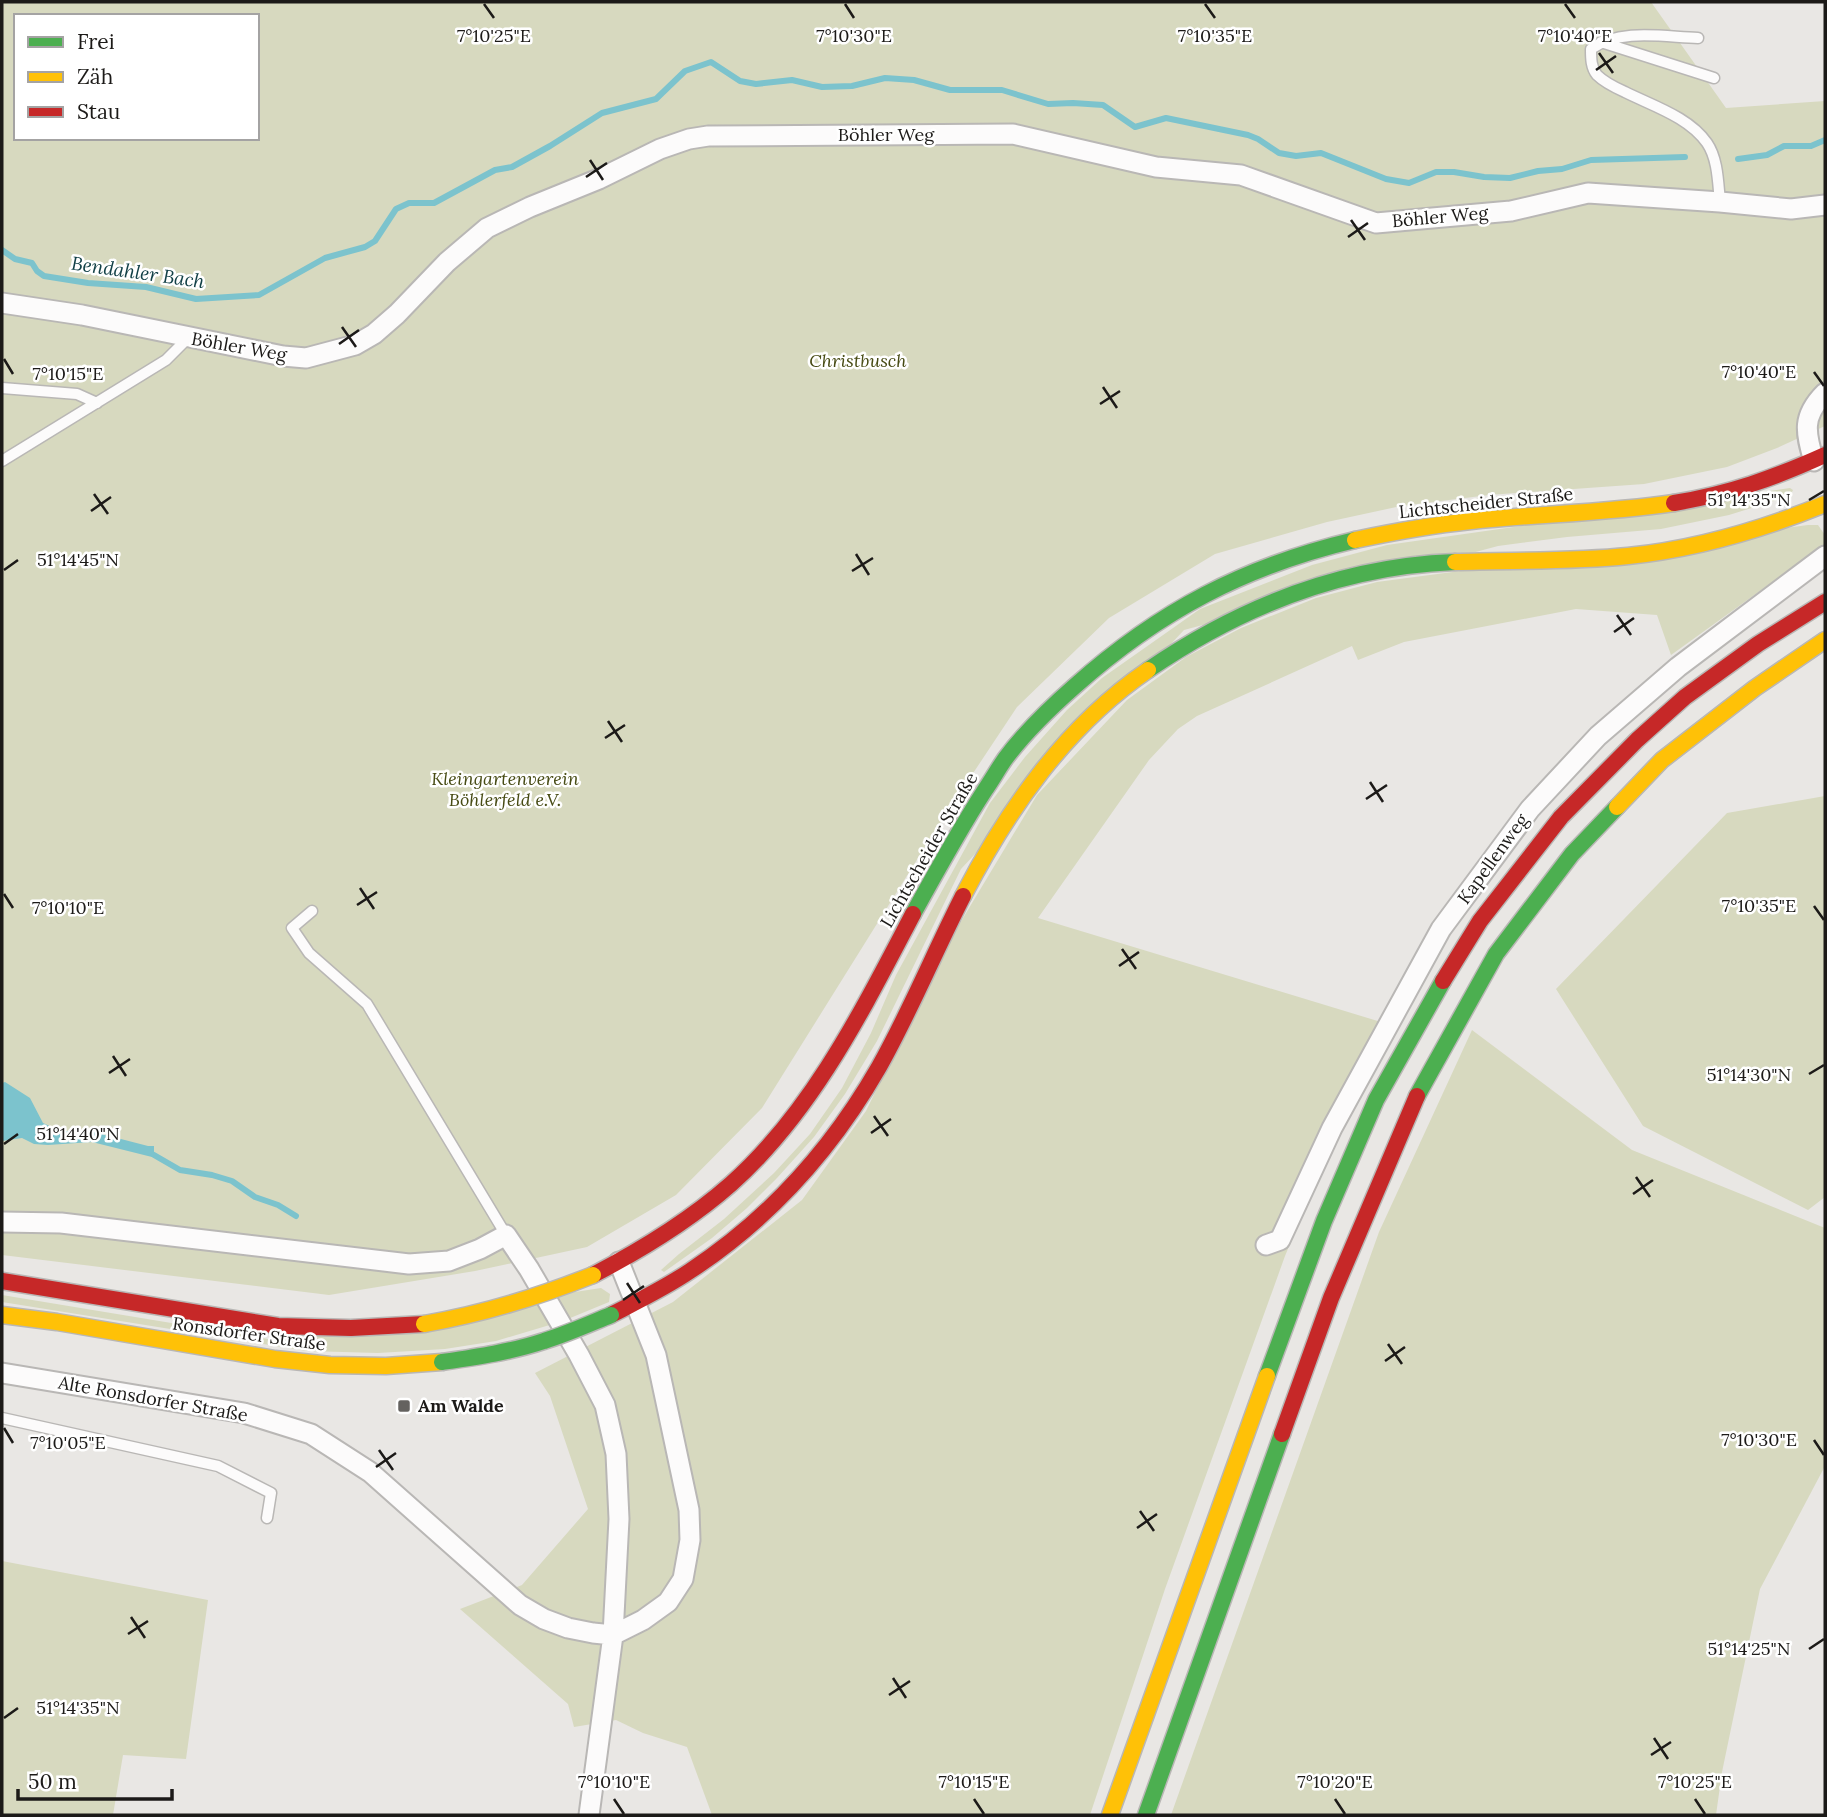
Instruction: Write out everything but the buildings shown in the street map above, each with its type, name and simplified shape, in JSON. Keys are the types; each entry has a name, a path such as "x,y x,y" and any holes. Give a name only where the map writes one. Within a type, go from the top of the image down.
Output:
{"main road":[{"name":"Lichtscheider Straße","path":"593,1275 668,1233 697,1213 726,1189 779,1134 809,1096 839,1049 959,830 1008,755 1070,690 1133,639 1173,612 1231,582 1279,562 1331,545 1470,521 1643,509 1692,501 1776,477 1821,473"},
{"path":"636,1304 705,1262 734,1240 782,1198 811,1166 867,1088 895,1037 963,897 1008,817 1035,779 1076,731 1113,697 1175,651 1237,616 1274,600 1376,570 1449,561 1597,558 1667,551 1751,532 1825,504"},
{"path":"1110,1815 1324,1221 1376,1100 1427,1008 1480,921 1561,817 1637,740 1685,697 1825,602"},
{"path":"1146,1815 1331,1298 1413,1103 1496,954 1572,855 1662,760 1755,688 1825,640"},
{"name":"Ronsdorfer Straße","path":"2,1281 278,1326 368,1329 424,1324 505,1308 593,1275"},
{"name":"Ronsdorfer Straße","path":"2,1315 284,1362 390,1366 442,1362 524,1347 559,1337 636,1304"}],"street":[{"name":"Böhler Weg","path":"2,303 82,315 188,338 306,358 355,345 374,334 447,262 487,228 660,149 708,136 1013,134 1156,167 1241,175 1376,223 1511,211 1588,193 1791,209 1825,205"},
{"path":"1821,473 1806,431 1815,404 1825,393"},
{"name":"Kapellenweg","path":"1266,1245 1280,1240 1332,1128 1441,929 1530,809 1598,736 1638,701 1678,667 1825,556"},
{"path":"2,1222 61,1223 409,1264 449,1261 506,1235 567,1334 605,1405 616,1454 619,1519 614,1635 589,1815"},
{"path":"614,1635 643,1620 668,1602 683,1579 690,1540 689,1510 656,1355 619,1262"},
{"name":"Alte Ronsdorfer Straße","path":"2,1373 244,1413 311,1434 370,1472 520,1605 544,1619 568,1628 614,1635"}],"lane":[{"path":"1698,38 1629,36 1601,42 1591,49 1590,61 1597,75 1615,88 1684,121 1698,132 1709,146 1717,173 1720,202"},
{"path":"1601,42 1714,78"},
{"path":"2,461 166,360 188,338"},
{"path":"2,388 77,394 97,403"},
{"path":"312,911 292,928 309,953 367,1004 506,1235"},
{"path":"2,1418 218,1466 271,1493 267,1518"}],"green space":[{"name":"Christbusch","path":"2,2 1651,2 1726,108 1825,101 1825,426 1727,467 1644,484 1489,495 1401,506 1327,522 1215,554 1109,618 1017,707 938,826 762,1108 676,1195 587,1247 475,1271 329,1295 2,1255"},
{"path":"1790,488 1793,490 1790,496 1729,515 1661,529 1498,546 1184,630 961,869 877,1041 845,1094 814,1137 747,1208 712,1238 664,1272 661,1270 724,1219 774,1173 810,1134 842,1088 871,1033 896,975 990,803 1025,757 1067,710 1102,678 1200,609 1312,565 1387,545"},
{"path":"1818,525 1825,535 1825,544 1671,655 1657,615 1576,609 1404,642 1358,660 1352,646 1197,716 1178,729 1149,760 1038,918 1381,1022 1285,1256 1165,1589 1090,1815 712,1815 687,1747 643,1733 616,1720 574,1727 568,1704 460,1609 522,1585 588,1509 550,1396 535,1373 673,1302 802,1200 866,1111 948,943 1037,795 1127,700 1186,657 1241,628 1316,598 1377,582"},
{"path":"1825,796 1825,1197 1808,1210 1643,1126 1556,989 1727,813"},
{"path":"1472,1030 1632,1150 1825,1228 1825,1466 1760,1589 1722,1772 1716,1815 1171,1815 1379,1232"},
{"path":"601,1288 610,1294 609,1302 563,1321 496,1341 445,1349 378,1353 307,1351 2,1302 2,1295 268,1339"},
{"path":"2,1561 208,1600 186,1759 123,1755 113,1815 2,1815"}],"water":[{"path":"5,1082 30,1098 43,1123 60,1131 90,1131 154,1146 154,1155 152,1157 92,1142 48,1145 34,1144 22,1138 2,1141 2,1083"}],"waterway":[{"name":"Bendahler Bach","path":"2,250 15,259 32,263 44,276 88,283 146,287 196,299 259,295 325,258 365,247 375,241 396,209 409,203 434,203 495,170 512,167 602,113 656,99 685,71 711,62 740,81 756,84 792,80 822,87 852,86 885,78 914,80 950,90 1002,90 1048,104 1103,105 1135,127 1166,118 1248,135 1279,153 1296,156 1321,153 1386,179 1409,183 1436,172 1510,178 1538,171 1562,169 1591,160 1685,157"},
{"name":"Bendahler Bach","path":"1738,159 1767,155 1784,146 1811,146 1825,140"},
{"path":"154,1155 180,1170 232,1181 255,1197 278,1205 296,1216"}],"traffic: fast":[{"path":"913,914 975,805 1005,759 1038,721 1075,686 1139,635 1205,595 1277,563 1355,540"},
{"path":"1148,670 1219,627 1294,594 1373,572 1413,565 1455,562"},
{"path":"1417,1096 1496,954 1572,854 1617,807"},
{"path":"1267,1376 1324,1221 1376,1100 1443,981"},
{"path":"442,1362 532,1345 611,1315"},
{"path":"1146,1815 1282,1434"}],"traffic: slow":[{"path":"1355,540 1456,523 1674,503"},
{"path":"1455,562 1585,559 1653,553 1728,537 1825,504"},
{"path":"1617,807 1662,760 1755,688 1825,640"},
{"path":"963,896 999,832 1042,771 1091,717 1118,692 1148,670"},
{"path":"424,1324 510,1304 593,1275"},
{"path":"2,1315 275,1359 330,1365 386,1366 442,1362"},
{"path":"1110,1815 1267,1376"}],"traffic: jam":[{"path":"1674,503 1751,484 1825,455"},
{"path":"1443,981 1480,921 1561,817 1637,740 1685,697 1758,644 1825,602"},
{"path":"611,1315 671,1283 719,1251 772,1205 819,1154 841,1126 879,1067 963,896"},
{"path":"593,1275 648,1245 682,1222 731,1184 760,1155 787,1124 834,1057 913,914"},
{"path":"1282,1434 1331,1298 1417,1096"},
{"path":"2,1281 278,1326 351,1328 424,1324"}],"place":[{"name":"Am Walde","path":"404,1406"}],"park label":[{"name":"Kleingartenverein Böhlerfeld e.V.","path":"505,789"}]}
